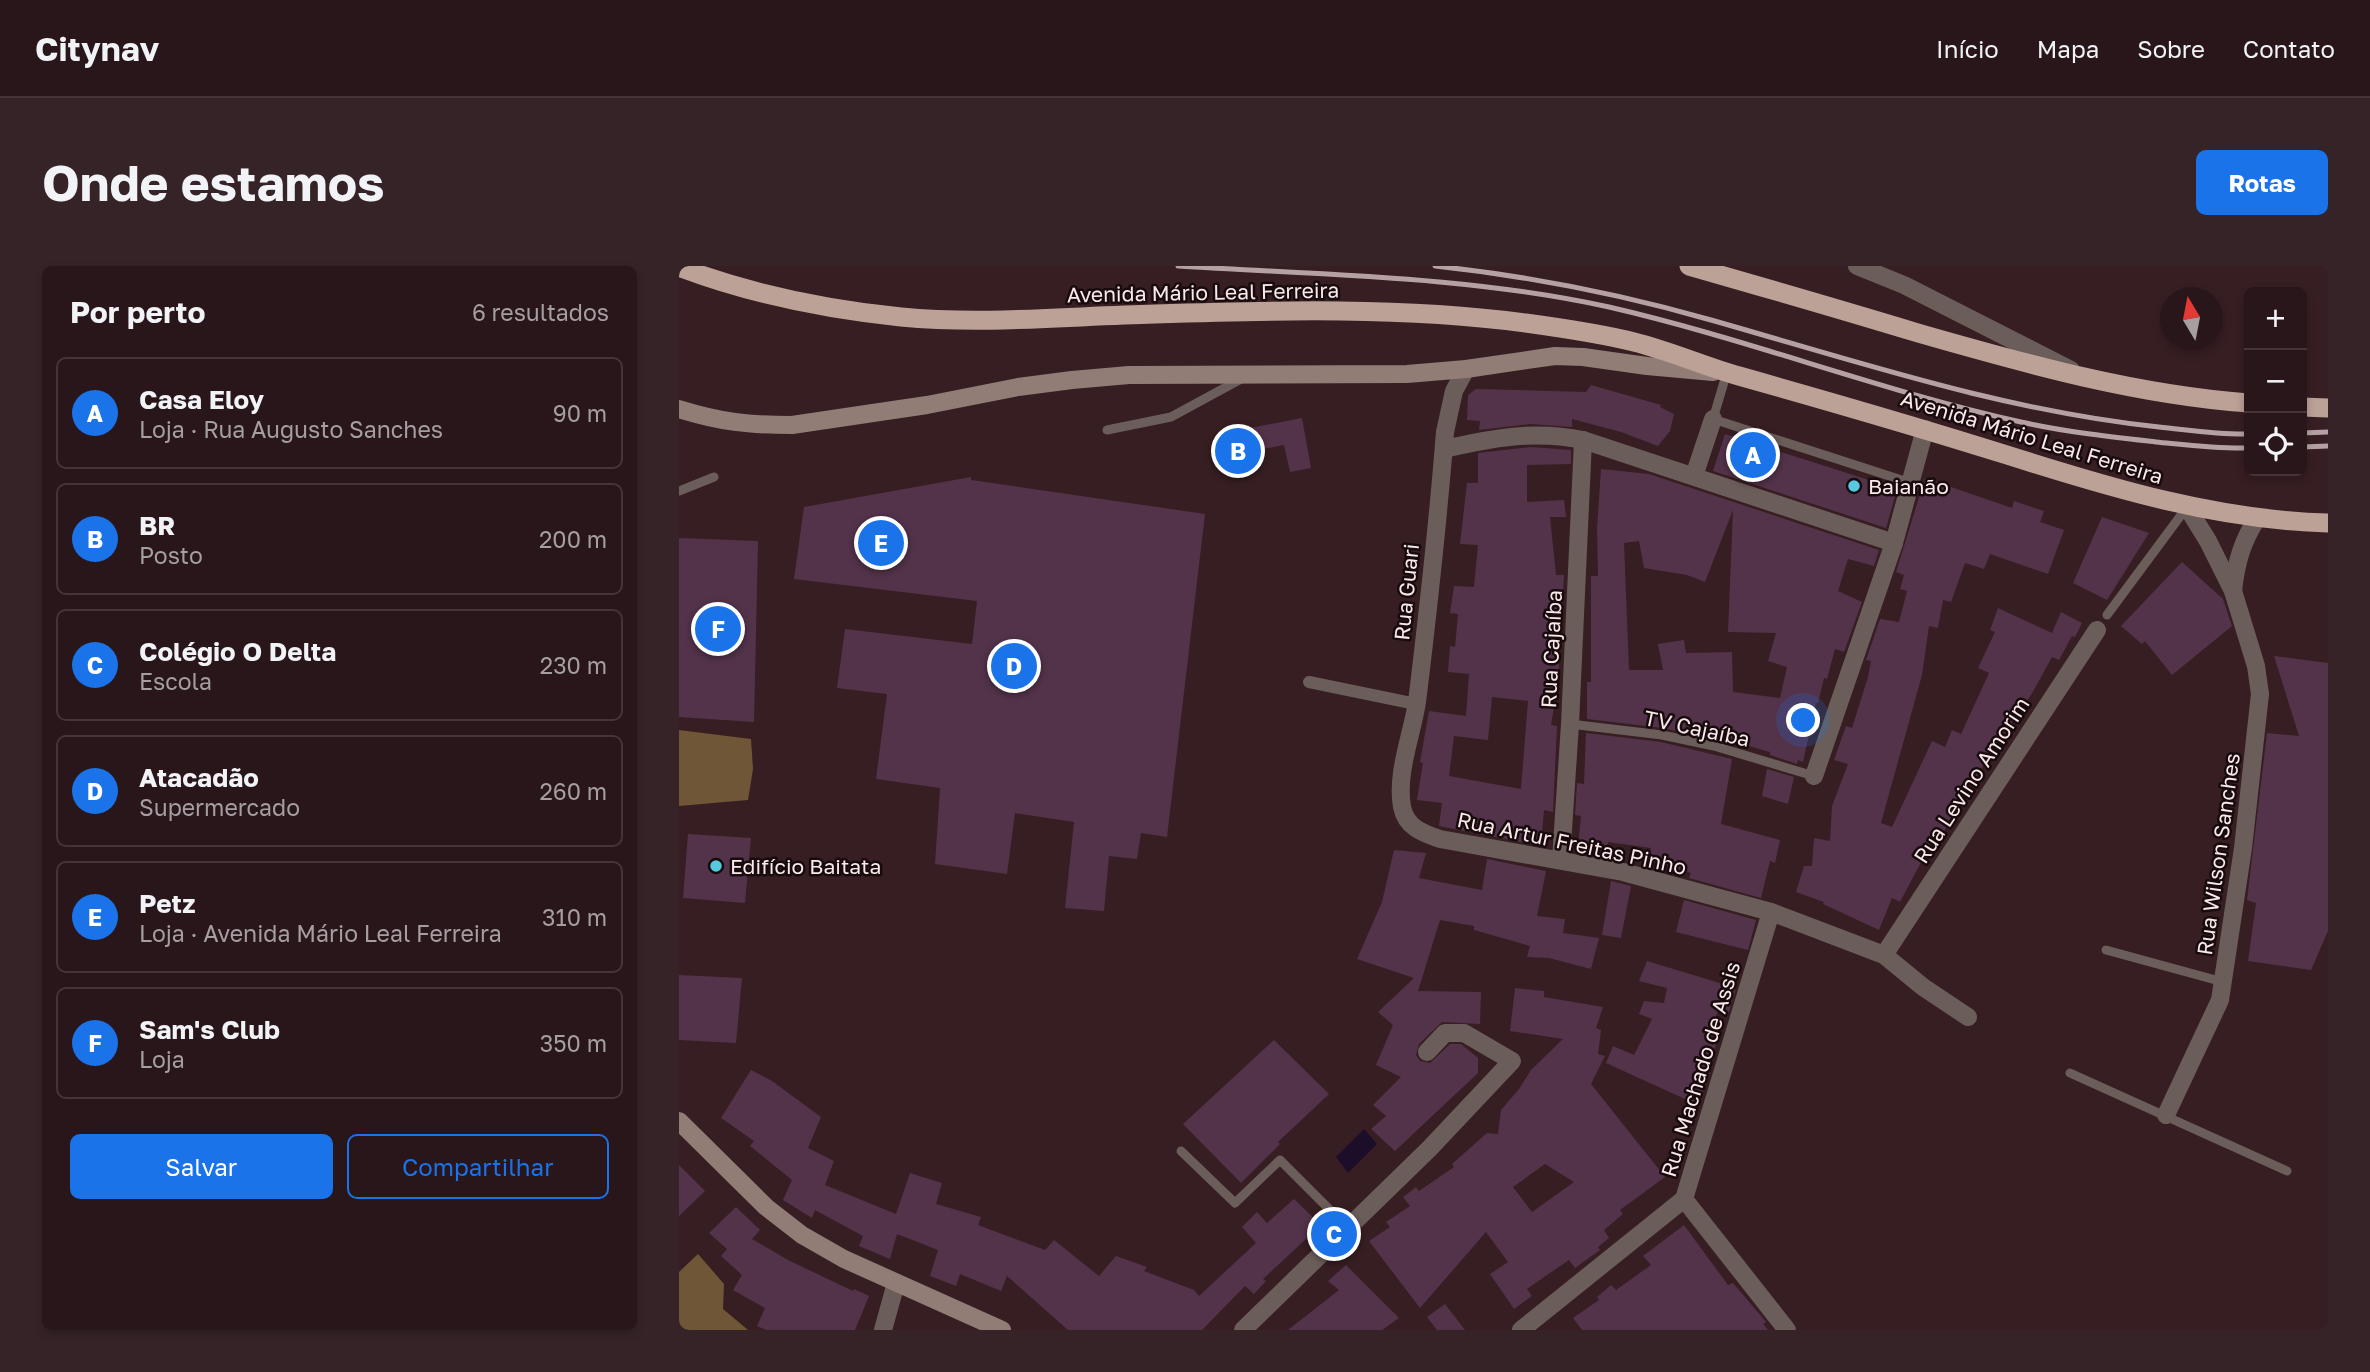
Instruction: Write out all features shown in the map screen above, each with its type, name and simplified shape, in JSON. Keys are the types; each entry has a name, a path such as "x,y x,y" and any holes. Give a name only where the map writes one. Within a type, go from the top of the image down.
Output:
{"highway":[{"path":"1689,266 2008,359 2087,378 2244,402"},
{"name":"Avenida Mário Leal Ferreira","path":"679,267 771,295 830,308 904,317 975,319 1287,311 1384,313 1521,322 1584,331 1636,343 2060,472 2187,506 2326,526"},
{"path":"2307,407 2328,408"}],"main road":[{"name":"Avenida Mário Leal Ferreira","path":"679,409 717,421 792,425 1072,380 1129,375 1362,376 1466,369 1526,359 1583,356 1647,366 1727,372"},
{"path":"679,415 717,421"},
{"path":"679,1121 767,1208 802,1235 844,1259 1002,1330"}],"street":[{"path":"1857,266 1904,285 2087,378"},
{"name":"Rua Guari","path":"1408,822 1402,806 1403,774 1416,704 1448,413 1454,391 1466,369"},
{"path":"1694,476 1713,419"},
{"path":"1814,776 1894,543 1925,429"},
{"path":"1444,449 1532,434 1555,434 1583,440 1894,543"},
{"name":"Rua Cajaíba","path":"1561,860 1583,440"},
{"name":"Rua Wilson Sanches","path":"2166,1115 2220,1000 2243,848 2260,694 2256,666 2233,591 2187,506"},
{"name":"Rua Wilson Sanches","path":"2233,591 2242,546 2258,517"},
{"name":"Rua Levino Amorim","path":"1884,955 2097,630"},
{"path":"1309,682 1416,704"},
{"name":"Rua Artur Freitas Pinho","path":"1408,822 1422,832 1440,839 1623,872 1771,912"},
{"path":"1771,912 1884,955 1923,987 1968,1017"},
{"name":"Rua Machado de Assis","path":"1521,1330 1685,1199 1771,912"},
{"path":"1243,1330 1429,1149 1512,1061 1464,1033 1445,1033 1427,1052"},
{"path":"1685,1199 1787,1330"},
{"path":"883,1330 896,1283"}],"lane":[{"path":"1727,372 1713,419 1911,483"},
{"path":"1107,430 1171,417 1246,376"},
{"path":"679,491 714,477"},
{"path":"2107,614 2187,506"},
{"name":"TV Cajaíba","path":"1570,724 1662,735 1714,746 1814,776"},
{"path":"2105,950 2223,982"},
{"path":"2070,1073 2287,1171"},
{"path":"1181,1151 1235,1203 1280,1160 1348,1227"}],"shaded area":[{"path":"679,730 751,739 753,769 748,800 679,806"},
{"path":"1364,1129 1377,1144 1348,1173 1336,1157"},
{"path":"698,1254 724,1284 723,1309 748,1330 679,1330 679,1272"}],"building":[{"path":"1591,385 1661,405 1660,407 1674,414 1670,431 1658,446 1621,432 1572,419 1572,427 1530,424 1479,430 1480,421 1467,420 1468,395 1476,389 1586,392"},
{"path":"1302,418 1311,468 1290,472 1284,445 1223,457 1219,434"},
{"path":"1725,434 1897,489 1886,528 1713,471"},
{"path":"1531,447 1571,450 1571,464 1527,465 1527,502 1564,500 1566,517 1550,517 1556,575 1564,575 1558,683 1551,725 1557,726 1553,812 1544,810 1541,846 1439,826 1442,803 1417,800 1423,763 1420,762 1429,711 1466,716 1469,674 1448,672 1450,646 1455,647 1458,614 1450,613 1454,586 1474,587 1478,545 1460,544 1467,483 1478,483 1478,453","holes":["1492,697 1528,701 1521,789 1449,776 1454,736 1488,740"]},
{"path":"1601,469 1649,474 1879,550 1874,566 1848,559 1838,591 1862,602 1844,652 1835,649 1827,679 1824,678 1803,762 1798,760 1797,764 1770,755 1770,752 1735,742 1735,745 1663,728 1587,719 1587,682 1591,682 1591,576 1598,576 1597,528","holes":["1733,510 1728,632 1776,633 1768,661 1787,667 1780,698 1733,692 1732,652 1686,653 1684,640 1658,644 1663,670 1629,670 1624,543 1639,541 1644,568 1687,575 1705,582"]},
{"path":"971,477 971,480 1205,514 1167,837 1141,833 1137,859 1109,856 1104,911 1065,908 1074,822 1015,813 1007,874 935,864 940,788 876,779 887,694 837,688 845,629 972,644 977,601 794,579 804,507"},
{"path":"1925,478 2012,508 2014,501 2044,511 2040,522 2064,530 2048,574 1990,554 1984,569 1965,563 1951,602 1943,600 1938,628 1929,626 1922,675 1881,823 1892,827 1932,741 1945,747 1952,730 1961,734 1989,673 1978,668 1995,632 1990,630 1998,608 2052,633 2061,612 2082,623 2059,660 2052,657 2031,695 1972,784 1967,782 1943,834 1937,832 1900,902 1892,898 1879,930 1823,904 1824,902 1796,892 1804,866 1812,866 1814,838 1830,841 1832,806 1848,764 1834,760 1846,726 1852,728 1868,677 1871,661 1866,660 1880,619 1899,622 1907,591 1900,589 1904,575 1896,572"},
{"path":"2102,517 2149,533 2107,600 2073,583"},
{"path":"679,538 758,541 754,722 679,717"},
{"path":"2182,562 2223,599 2232,626 2172,675 2145,641 2142,644 2121,626"},
{"path":"2274,656 2328,663 2328,931 2311,970 2248,961 2256,903 2247,900 2267,733 2299,736"},
{"path":"1586,733 1661,742 1732,759 1721,824 1780,840 1775,863 1770,861 1761,898 1689,878 1691,873 1649,861 1651,848 1608,842 1607,851 1578,847 1581,816 1575,815 1577,783 1584,784"},
{"path":"1767,769 1794,777 1788,804 1762,796"},
{"name":"Edifício Baitata","path":"688,834 751,838 745,903 683,898"},
{"path":"1394,850 1426,853 1419,878 1482,890 1487,859 1546,871 1537,916 1565,919 1563,933 1599,938 1591,969 1549,958 1527,957 1530,946 1474,930 1474,926 1440,920 1418,991 1481,992 1480,1024 1442,1022 1419,1044 1416,1055 1420,1061 1430,1063 1450,1044 1461,1044 1478,1058 1478,1073 1395,1151 1371,1129 1386,1116 1373,1105 1401,1077 1376,1065 1393,1025 1378,1012 1414,978 1357,959 1382,902"},
{"path":"1611,881 1631,886 1621,938 1602,935"},
{"path":"1684,900 1756,920 1748,950 1676,932"},
{"path":"1647,961 1736,988 1729,1012 1719,1009 1706,1040 1716,1044 1707,1071 1710,1073 1698,1105 1606,1063 1613,1046 1634,1055 1652,1019 1639,1014 1644,1001 1664,1003 1667,988 1639,981"},
{"path":"679,975 742,978 736,1043 679,1040"},
{"path":"1515,988 1544,991 1544,997 1603,1007 1596,1028 1601,1030 1598,1054 1605,1056 1591,1084 1665,1177 1620,1210 1623,1214 1604,1230 1609,1238 1598,1247 1600,1250 1575,1268 1569,1260 1547,1275 1527,1289 1532,1296 1514,1309 1490,1274 1508,1262 1486,1232 1420,1308 1369,1241 1390,1227 1386,1222 1410,1206 1403,1197 1416,1187 1419,1191 1454,1167 1452,1164 1487,1133 1498,1134 1501,1110 1531,1070 1563,1039 1510,1031","holes":["1545,1164 1574,1182 1532,1212 1513,1187"]},
{"path":"1274,1040 1329,1094 1278,1142 1280,1144 1241,1183 1183,1124"},
{"path":"751,1070 772,1081 821,1117 808,1148 834,1161 825,1185 896,1214 910,1173 942,1183 936,1204 981,1217 978,1225 1045,1250 1054,1240 1099,1276 1116,1256 1147,1267 1144,1271 1194,1290 1199,1296 1256,1243 1242,1227 1257,1212 1267,1223 1294,1199 1321,1225 1263,1279 1266,1281 1254,1294 1245,1286 1202,1330 1068,1330 1007,1276 1001,1291 960,1274 956,1286 930,1276 938,1250 897,1234 890,1259 859,1246 863,1236 815,1210 812,1218 783,1200 792,1180 750,1146 754,1141 721,1118"},
{"path":"679,1165 705,1191 679,1216"},
{"path":"736,1207 760,1230 752,1239 788,1260 869,1296 855,1330 766,1330 757,1326 765,1308 733,1290 742,1275 721,1256 727,1249 709,1233"},
{"path":"1684,1225 1728,1285 1733,1283 1766,1322 1763,1324 1768,1330 1582,1330 1573,1318 1599,1300 1597,1297 1611,1285 1616,1290 1651,1265 1643,1256"},
{"path":"1346,1265 1399,1318 1382,1330 1288,1330 1339,1290 1328,1281"},
{"path":"1445,1304 1465,1330 1437,1330 1427,1317"}],"railway":[{"path":"1178,266 1395,278 1556,297 1661,320 1917,395 2021,422 2139,440 2244,448"},
{"path":"1435,266 1540,281 1643,302 1933,383 2045,409 2102,420 2244,434"},
{"path":"2307,433 2328,432"},
{"path":"2307,447 2328,446"}],"place":[{"name":"BR","path":"1238,451"},
{"name":"Casa Eloy","path":"1753,455"},
{"name":"Baianão","path":"1854,486"},
{"name":"Petz","path":"881,543"},
{"name":"Sam's Club","path":"718,629"},
{"name":"Atacadão","path":"1014,666"},
{"name":"Edifício Baitata","path":"716,866"},
{"name":"Colégio O Delta","path":"1334,1234"}]}
